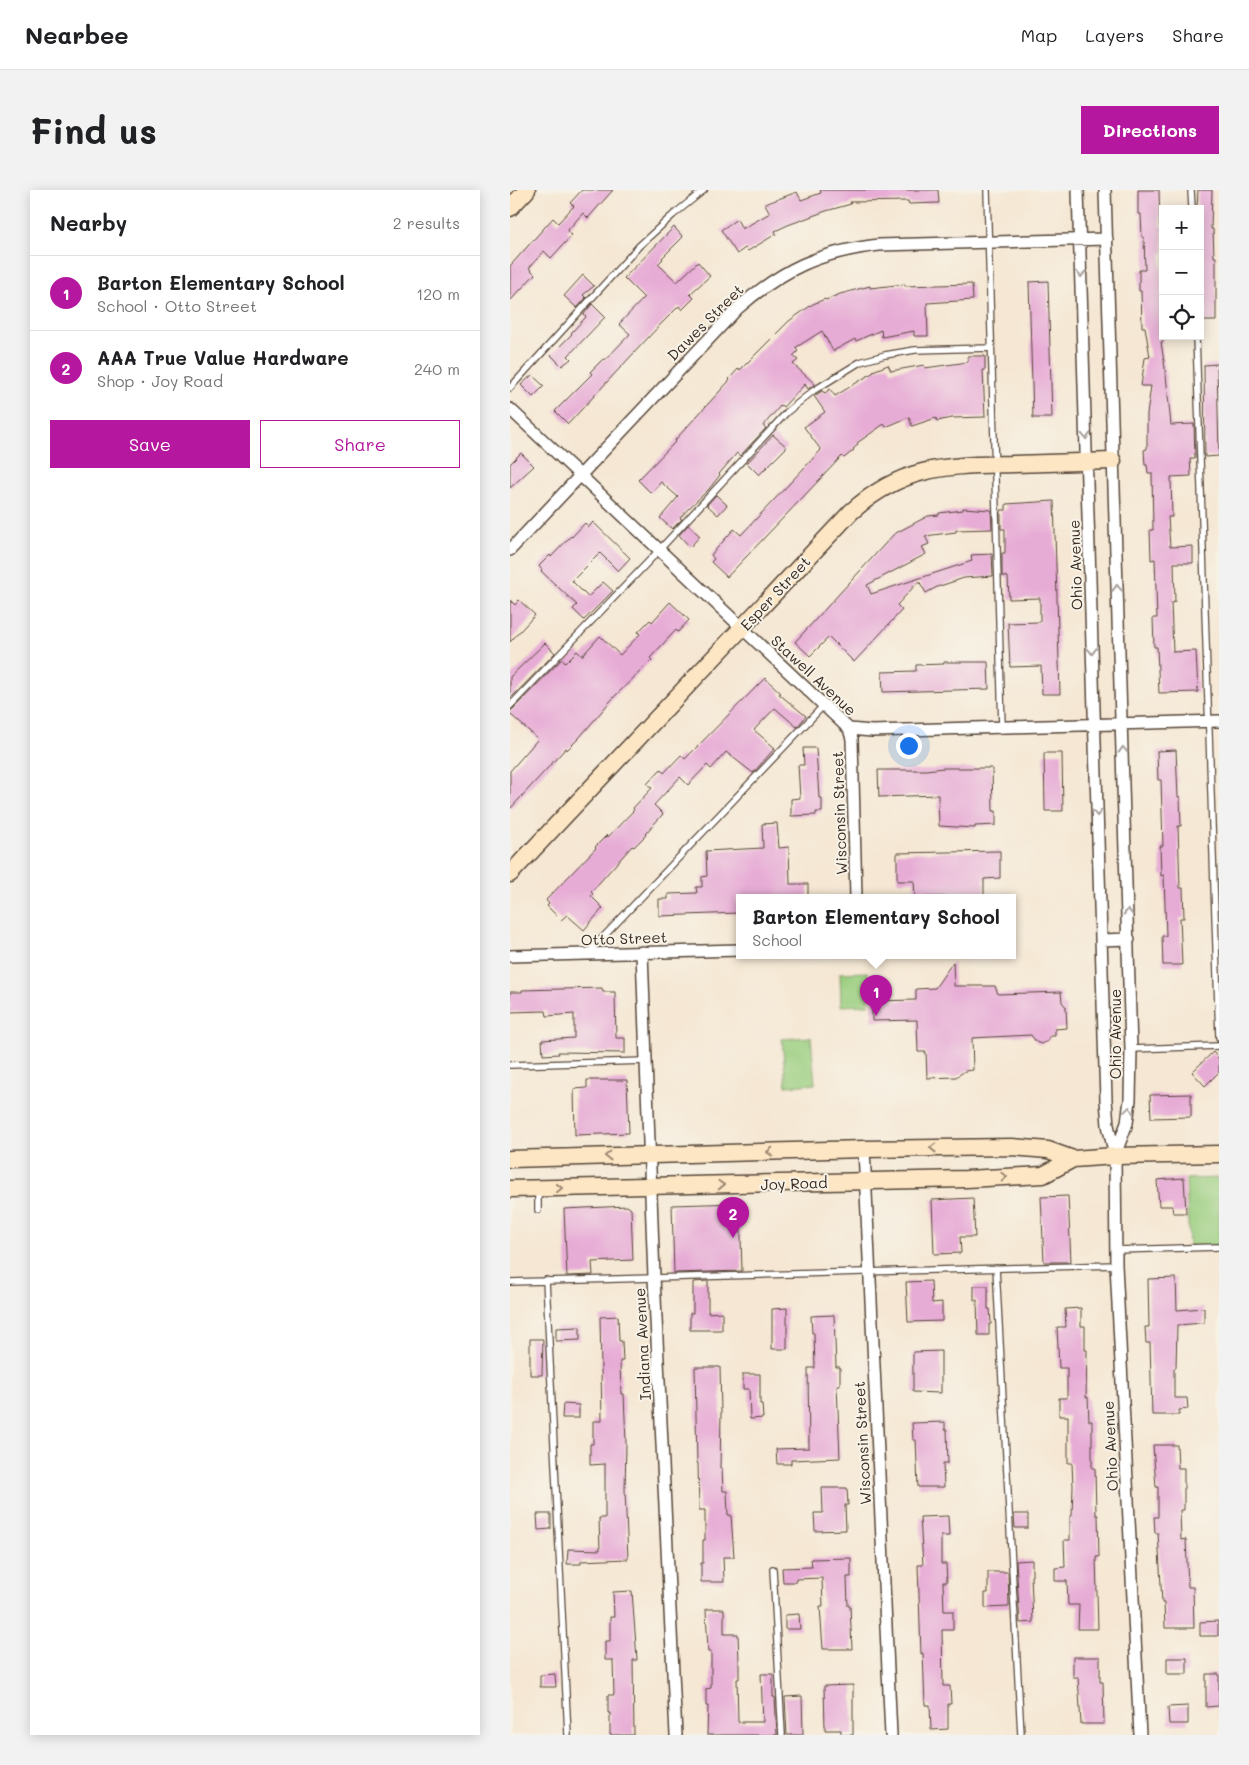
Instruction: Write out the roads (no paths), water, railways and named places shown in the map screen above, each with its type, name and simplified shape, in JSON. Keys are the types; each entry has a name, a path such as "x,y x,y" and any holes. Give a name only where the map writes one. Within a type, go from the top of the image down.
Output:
{"street":[{"path":"510,208 527,190"},
{"name":"Ohio Avenue","path":"1078,190 1106,1100 1108,1125 1114,1156 1116,1265 1140,1735"},
{"name":"Ohio Avenue","path":"1105,190 1131,1049 1130,1100 1127,1123 1114,1156"},
{"name":"Dawes Street","path":"510,550 738,308 782,274 822,256 858,248 1107,238"},
{"name":"Stawell Avenue","path":"510,410 849,729 872,731 1214,721"},
{"name":"Esper Street","path":"510,874 851,512 876,492 899,479 928,469 949,466 1114,461"},
{"name":"Wisconsin Street","path":"849,729 852,739 856,894"},
{"path":"1101,940 1129,939"},
{"name":"Otto Street","path":"510,956 736,950"},
{"name":"Indiana Avenue","path":"642,952 650,1187 676,1735"},
{"name":"Joy Road","path":"510,1159 864,1149 1012,1147 1048,1150 1073,1159"},
{"name":"Wisconsin Street","path":"864,1149 891,1735"},
{"name":"Joy Road","path":"510,1189 966,1179 1043,1175 1073,1159 1114,1156 1219,1154"}],"lane":[{"path":"510,388 639,246 704,190"},
{"path":"987,190 1002,727"},
{"path":"1191,190 1192,205"},
{"path":"1196,340 1214,721 1219,1037"},
{"path":"510,706 787,412 813,391 860,362 885,355 915,350 991,348"},
{"path":"586,954 824,705"},
{"path":"1131,1049 1219,1046"},
{"path":"510,1065 646,1062"},
{"path":"538,1189 538,1210"},
{"path":"1116,1250 1219,1247"},
{"path":"510,1282 538,1278 546,1280 654,1278 1116,1265"},
{"path":"996,1268 1021,1735"},
{"path":"546,1280 568,1735"},
{"path":"773,1569 782,1735"}],"place":[{"name":"Barton Elementary School","path":"876,1016"},
{"name":"AAA True Value Hardware","path":"733,1238"}]}
